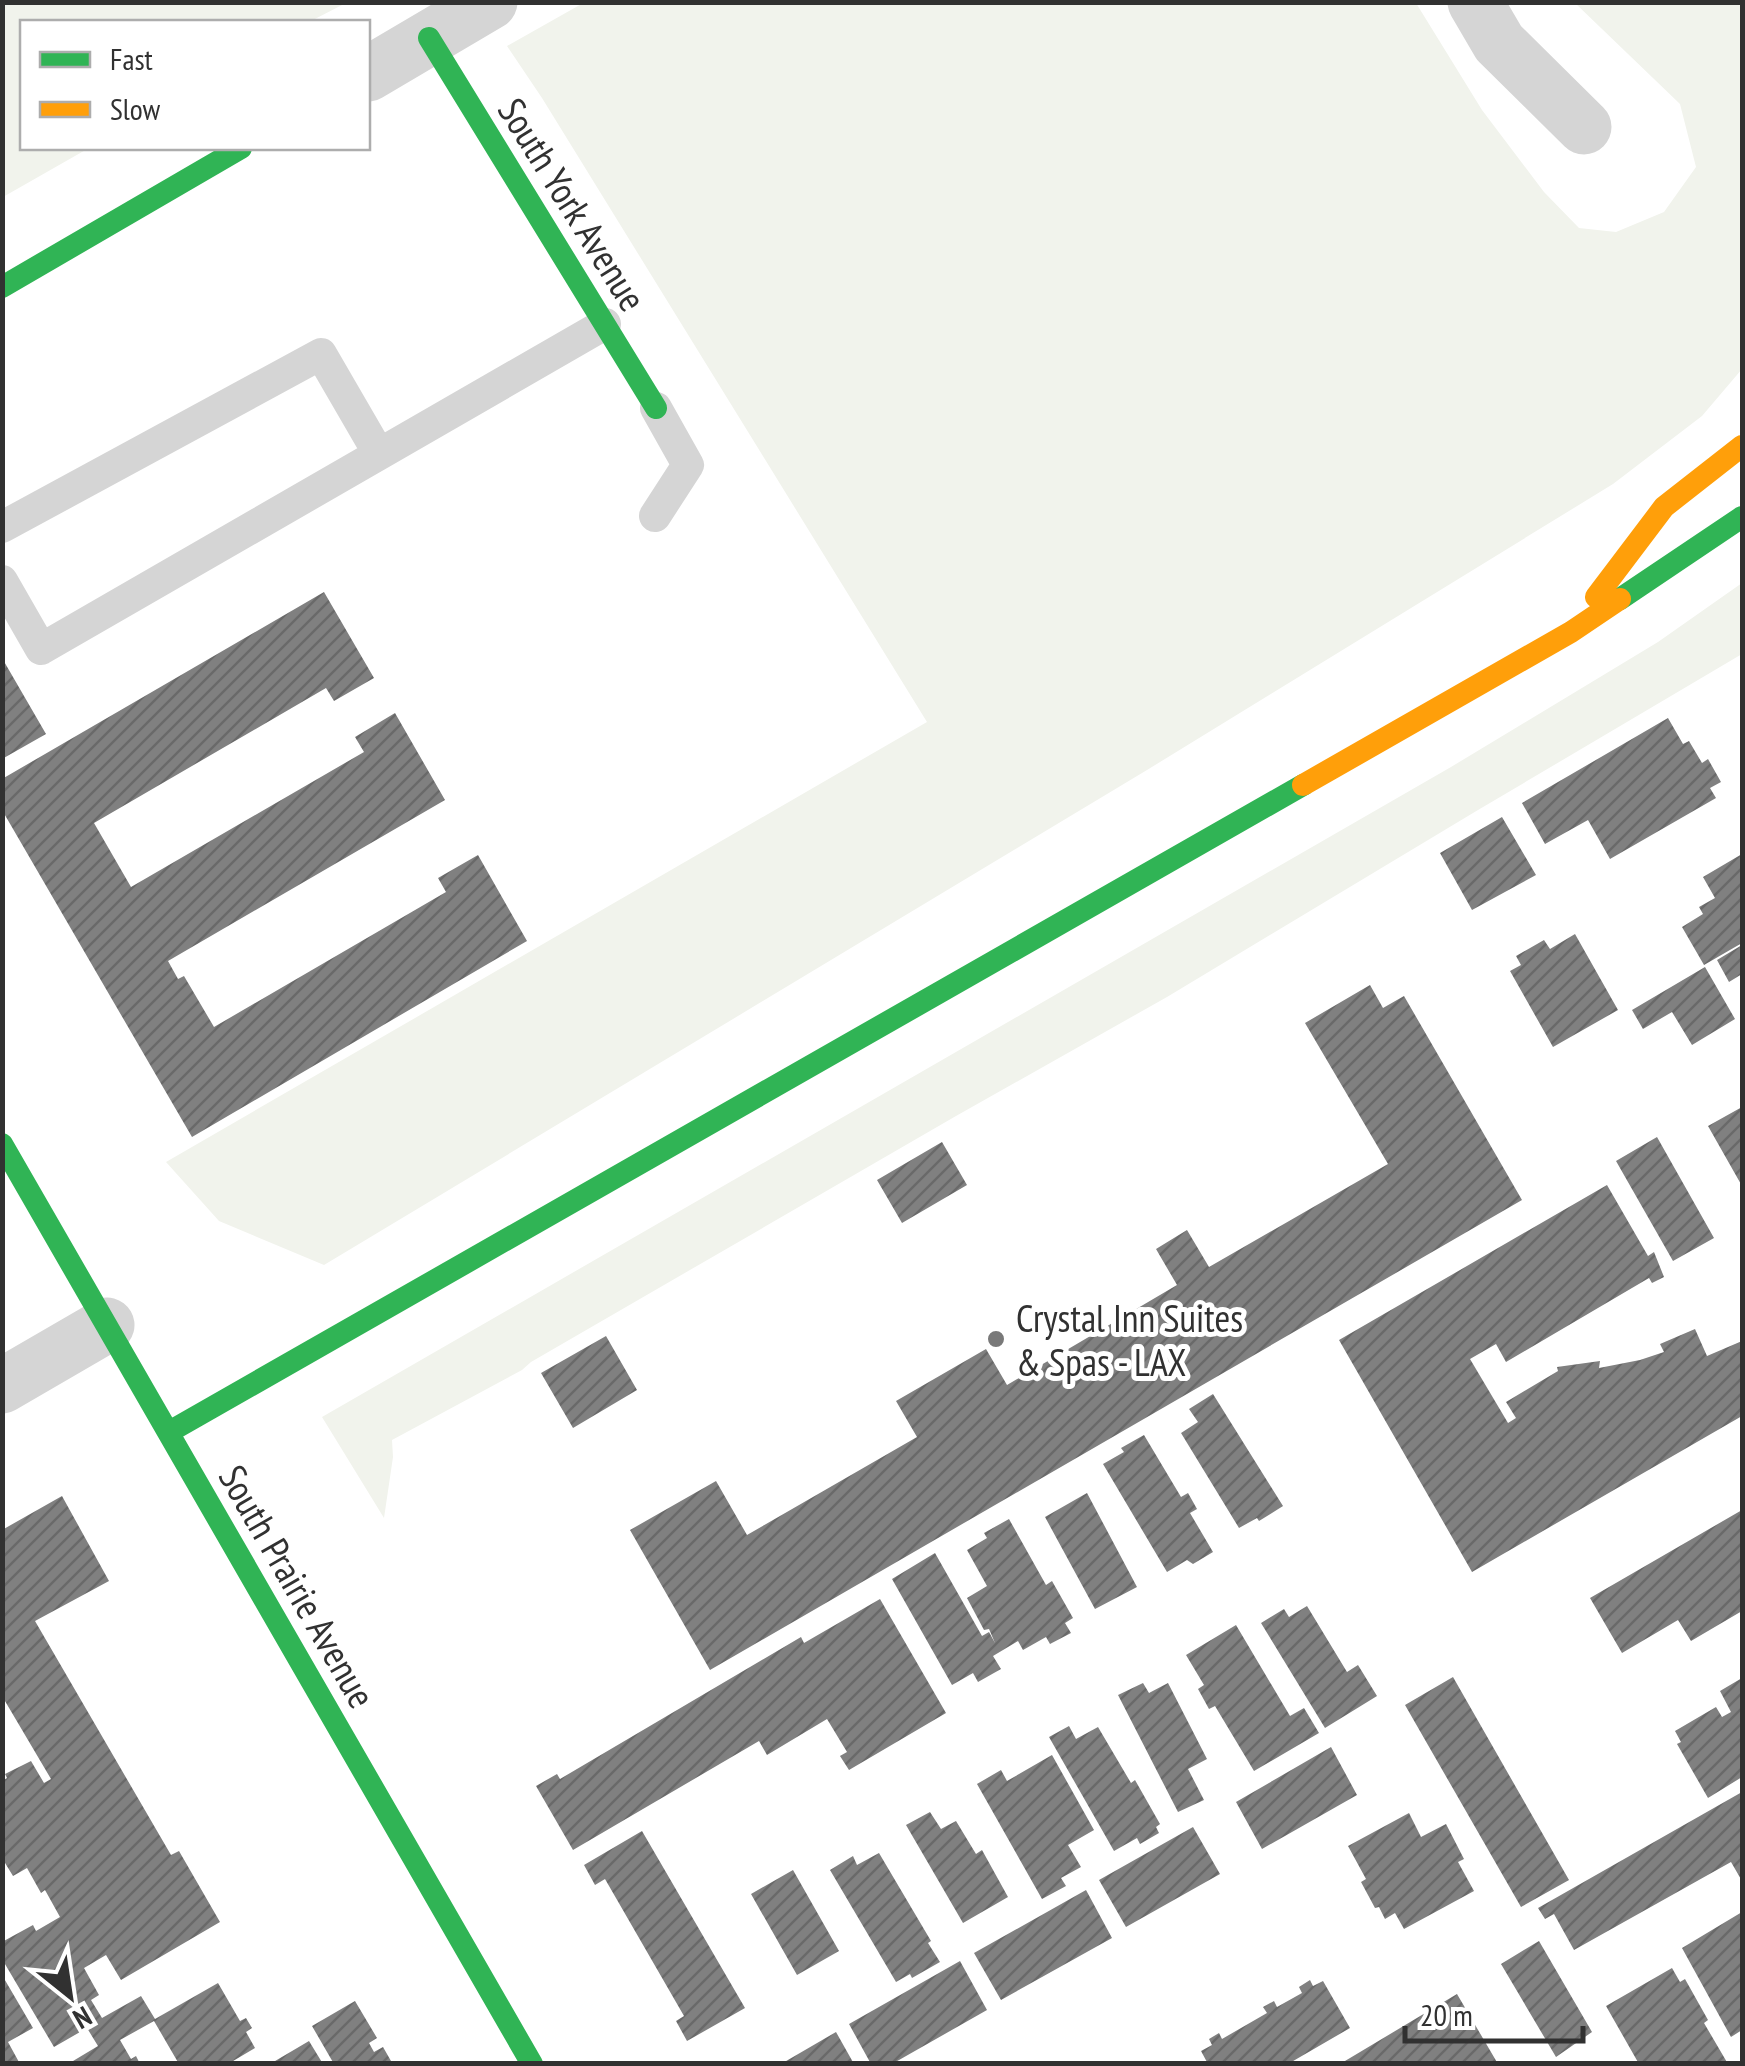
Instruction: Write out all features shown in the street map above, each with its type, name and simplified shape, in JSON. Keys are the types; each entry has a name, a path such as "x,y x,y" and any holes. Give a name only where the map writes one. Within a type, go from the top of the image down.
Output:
{"main road":[{"name":"South York Avenue","path":"429,38 656,408"},
{"path":"2,287 238,150"},
{"path":"1570,632 1664,506 1742,446"},
{"path":"169,1432 1570,632 1742,517"},
{"name":"South Prairie Avenue","path":"2,1144 532,2064"}],"street":[{"path":"370,73 490,2"},
{"path":"1475,2 1498,43 1584,127"},
{"path":"2,1386 107,1326"}],"lane":[{"path":"2,581 41,650 605,324"},
{"path":"2,527 321,354 379,454"},
{"path":"655,516 688,465 656,408"}],"shaded area":[{"path":"3,2 346,2 313,20 20,20 20,150 85,150 3,197"},
{"path":"585,2 1416,3 1482,110 1544,192 1579,228 1616,232 1664,212 1696,167 1680,104 1575,3 1742,3 1742,369 1702,416 1613,484 1147,770 324,1265 219,1221 166,1162 927,722 507,46"},
{"path":"1742,583 1742,654 1167,997 522,1370 392,1440 384,1518 322,1417 1451,767 1658,642"}],"building":[{"path":"324,592 374,678 334,701 326,688 94,823 131,887 364,752 355,737 395,713 445,800 168,961 178,979 184,976 214,1027 446,892 438,878 478,855 527,941 192,1137 2,810 2,779"},
{"path":"2,658 46,734 2,759"},
{"path":"1668,718 1683,744 1689,741 1702,763 1708,759 1721,782 1710,788 1716,798 1610,859 1588,820 1545,844 1522,803"},
{"path":"1502,817 1536,875 1472,910 1440,853"},
{"path":"1742,854 1742,943 1704,965 1682,927 1703,914 1699,907 1715,898 1703,877"},
{"path":"1575,934 1618,1010 1553,1047 1510,971 1521,965 1516,956 1544,940 1550,949"},
{"path":"1742,945 1742,974 1729,982 1717,960"},
{"path":"1705,967 1735,1019 1692,1045 1672,1012 1643,1029 1632,1010"},
{"path":"1370,985 1383,1008 1404,996 1522,1200 710,1670 630,1530 716,1481 747,1535 917,1437 896,1401 986,1349 1007,1385 1177,1285 1156,1249 1187,1230 1209,1267 1388,1164 1305,1023"},
{"path":"1742,1107 1742,1186 1708,1126"},
{"path":"1657,1137 1714,1238 1673,1261 1616,1161"},
{"path":"942,1142 967,1185 902,1223 877,1180"},
{"path":"1607,1185 1648,1256 1654,1252 1664,1277 1652,1283 1649,1278 1506,1362 1496,1344 1470,1359 1508,1423 1516,1418 1506,1402 1558,1371 1557,1367 1600,1361 1599,1368 1640,1360 1664,1352 1660,1344 1695,1329 1707,1356 1742,1341 1742,1416 1472,1572 1339,1340"},
{"path":"606,1336 637,1390 573,1428 541,1373"},
{"path":"1213,1394 1283,1506 1239,1528 1181,1433 1198,1422 1189,1409"},
{"path":"1144,1435 1181,1497 1188,1493 1197,1509 1190,1513 1213,1552 1193,1564 1187,1560 1167,1572 1103,1464"},
{"path":"1087,1493 1137,1587 1095,1609 1045,1517"},
{"path":"62,1496 109,1581 35,1621 171,1855 179,1851 220,1922 121,1980 106,1955 84,1968 99,1995 91,2000 102,2018 141,1996 155,2019 218,1983 240,2021 246,2018 252,2028 246,2032 255,2048 228,2064 179,2064 154,2021 120,2040 131,2059 136,2056 140,2064 68,2064 98,2046 87,2028 54,2047 2,1959 2,1942 33,1925 36,1931 60,1917 27,1868 13,1876 2,1858 5,1774 31,1761 44,1783 51,1779 2,1696 2,1530"},
{"path":"1742,1510 1742,1611 1691,1641 1678,1620 1622,1653 1590,1598"},
{"path":"1009,1519 1046,1585 1052,1581 1073,1618 1065,1623 1071,1633 1050,1644 1046,1637 1023,1650 1018,1641 993,1656 1001,1669 978,1682 973,1673 952,1685 892,1579 935,1553 982,1636 989,1632 995,1643 989,1629 984,1630 967,1598 987,1586 967,1550 987,1538 984,1533"},
{"path":"880,1599 946,1713 849,1770 840,1756 847,1752 827,1719 767,1755 759,1741 573,1850 536,1786 557,1774 560,1779 801,1637 804,1643"},
{"path":"1307,1606 1347,1672 1358,1665 1377,1696 1325,1728 1261,1623 1284,1609 1289,1617"},
{"path":"1236,1625 1290,1716 1304,1708 1319,1733 1254,1771 1215,1706 1209,1709 1198,1689 1204,1685 1186,1655"},
{"path":"1453,1677 1569,1880 1521,1907 1405,1705"},
{"path":"1742,1678 1742,1777 1708,1798 1677,1744 1681,1742 1675,1731 1716,1707 1722,1717 1731,1712 1720,1691"},
{"path":"1143,1683 1149,1693 1168,1683 1207,1759 1188,1769 1204,1800 1178,1812 1118,1695"},
{"path":"1069,1726 1076,1739 1098,1727 1131,1783 1135,1780 1160,1824 1156,1827 1159,1833 1140,1844 1137,1838 1114,1851 1049,1737"},
{"path":"1331,1747 1357,1795 1262,1849 1236,1802"},
{"path":"1052,1755 1094,1830 1068,1845 1081,1867 1061,1878 1066,1886 1042,1899 977,1784 1001,1770 1007,1781"},
{"path":"1742,1792 1742,1881 1731,1862 1574,1950 1554,1914 1545,1919 1538,1908"},
{"path":"930,1812 941,1829 956,1821 976,1854 982,1850 1008,1897 963,1923 906,1825"},
{"path":"1409,1813 1421,1837 1446,1824 1464,1859 1458,1862 1474,1891 1404,1929 1395,1913 1385,1919 1379,1907 1375,1908 1361,1882 1366,1879 1348,1846"},
{"path":"1193,1827 1220,1874 1126,1927 1099,1880"},
{"path":"642,1831 745,2008 687,2041 676,2021 684,2016 605,1879 595,1885 584,1865"},
{"path":"879,1853 940,1962 896,1982 830,1870 853,1856 857,1865"},
{"path":"793,1870 839,1951 797,1975 751,1894"},
{"path":"1086,1890 1112,1938 1001,2000 974,1953"},
{"path":"1742,1912 1742,2030 1731,2037 1682,1948"},
{"path":"1539,1941 1592,2032 1556,2057 1501,1964"},
{"path":"960,1961 987,2010 892,2064 871,2064 849,2024"},
{"path":"1672,1968 1680,1982 1685,1979 1728,2064 1639,2064 1606,2006"},
{"path":"2,1975 33,2028 8,2042 20,2064 2,2064"},
{"path":"1310,1980 1313,1986 1323,1981 1350,2028 1288,2064 1208,2064 1201,2051 1212,2045 1209,2039 1219,2033 1222,2039 1267,2013 1263,2007 1274,2001 1277,2007 1302,1993 1299,1987"},
{"path":"1457,1994 1498,2064 1340,2064"},
{"path":"355,2001 377,2038 369,2043 374,2052 383,2047 391,2061 387,2064 334,2064 312,2026"},
{"path":"836,2032 854,2064 781,2064"},
{"path":"309,2041 323,2064 270,2064"}],"traffic: fast":[{"path":"429,38 656,408"},
{"path":"2,287 238,150"},
{"path":"1620,599 1742,517"},
{"path":"169,1432 1303,785"},
{"path":"2,1144 532,2064"}],"traffic: slow":[{"path":"1596,597 1664,507 1742,446"},
{"path":"1303,785 1571,632 1620,599"}],"place":[{"name":"Crystal Inn Suites & Spas - LAX","path":"996,1339"}]}
